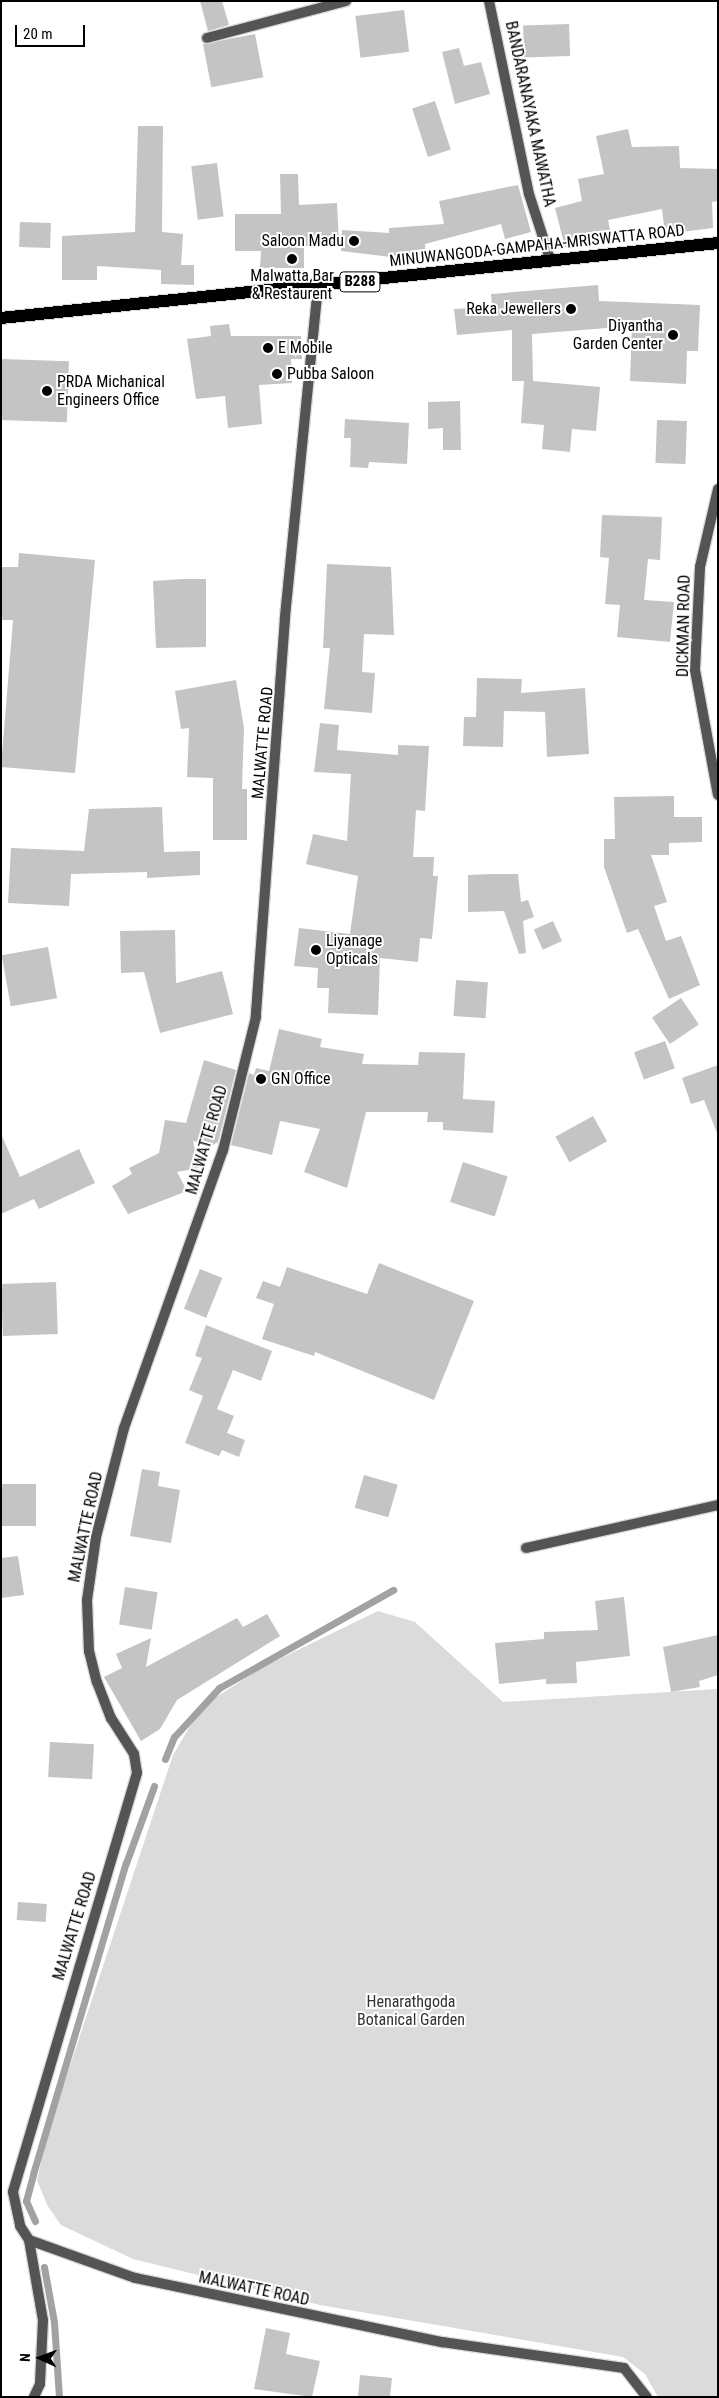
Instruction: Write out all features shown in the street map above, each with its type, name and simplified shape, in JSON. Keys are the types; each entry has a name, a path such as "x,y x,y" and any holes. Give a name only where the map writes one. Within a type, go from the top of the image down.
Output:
{"main road":[{"name":"MINUWANGODA-GAMPAHA-MRISWATTA ROAD","path":"1,318 551,262 718,243"}],"street":[{"path":"207,38 346,1"},
{"name":"BANDARANAYAKA MAWATHA","path":"489,1 528,194 551,262"},
{"name":"MALWATTE ROAD","path":"318,286 285,618 256,1017 223,1150 124,1428 96,1537 87,1600 89,1651 110,1718 134,1754 137,1773 13,2192 20,2226 29,2240 134,2278 328,2320 624,2368 647,2397"},
{"name":"DICKMAN ROAD","path":"718,489 700,566 695,670 718,794"},
{"path":"526,1548 718,1505"},
{"path":"29,2240 43,2320 40,2384 34,2397"}],"green space":[{"name":"Henarathgoda Botanical Garden","path":"378,1611 415,1622 503,1702 718,1689 718,2397 658,2397 645,2374 623,2357 320,2305 133,2259 61,2225 47,2205 37,2180 48,2132 173,1755 202,1706 265,1666"}],"building":[{"path":"200,1 222,1 229,25 208,31"},
{"path":"404,10 409,52 360,58 355,16"},
{"path":"569,24 570,56 524,58 523,26"},
{"path":"255,34 263,77 211,87 203,44"},
{"path":"459,48 464,66 481,62 490,94 455,104 442,52"},
{"path":"435,101 451,150 428,157 412,108"},
{"path":"138,126 163,126 162,232 183,234 181,265 194,265 194,285 161,284 161,270 97,266 97,280 62,280 62,236 135,232"},
{"path":"628,129 632,147 679,146 680,168 718,169 718,201 712,202 713,228 665,234 662,209 608,220 612,240 565,247 555,208 582,201 578,179 604,174 596,136"},
{"path":"217,163 224,217 198,220 191,166"},
{"path":"280,174 298,174 299,205 337,203 339,245 304,246 304,268 260,268 261,251 235,251 235,214 281,214"},
{"path":"518,185 531,232 505,239 501,224 425,244 426,255 391,257 341,251 342,230 389,233 389,228 444,224 439,201"},
{"path":"20,222 51,223 50,248 19,247"},
{"path":"598,285 599,301 700,305 698,351 687,351 686,384 630,381 632,326 532,334 533,381 600,387 596,431 572,429 570,452 542,449 544,425 521,423 524,381 512,381 512,330 457,335 454,309 492,307 491,294"},
{"path":"229,324 231,336 301,336 302,359 291,359 292,383 259,385 262,424 228,428 225,396 196,399 187,339 211,336 210,326"},
{"name":"PRDA Michanical Engineers Office","path":"1,359 69,361 67,422 1,420"},
{"path":"460,401 461,450 443,450 443,428 428,429 428,402"},
{"path":"345,419 409,423 407,464 369,462 368,468 350,467 351,438 344,438"},
{"path":"657,420 687,421 685,464 655,463"},
{"path":"602,515 662,517 660,560 648,559 644,600 674,602 670,642 617,637 620,605 605,604 609,558 600,557"},
{"path":"19,553 95,560 75,773 1,767 13,620 1,620 1,567 18,567"},
{"path":"327,564 391,567 394,635 364,634 362,672 375,673 372,713 324,709 330,648 323,648"},
{"path":"206,579 206,647 156,648 153,581"},
{"path":"477,678 522,679 521,693 585,688 589,754 547,757 545,712 504,711 503,747 463,746 464,717 476,717"},
{"path":"236,680 244,728 242,789 247,789 247,840 213,840 213,778 187,777 189,728 181,729 175,691"},
{"path":"320,723 339,725 337,750 398,755 398,745 429,746 425,811 416,810 413,857 434,857 433,876 438,876 432,939 420,938 418,962 380,958 378,1015 328,1013 329,988 317,988 318,968 294,966 299,928 350,934 358,876 306,864 313,834 347,841 351,774 314,772"},
{"path":"674,796 674,817 702,817 702,842 669,843 669,855 651,855 667,902 654,906 666,941 681,936 700,985 669,999 638,929 627,933 604,867 604,839 615,839 614,797"},
{"path":"162,807 164,852 200,851 200,875 147,878 147,872 71,874 69,906 8,903 11,848 84,851 89,809"},
{"path":"518,874 521,902 528,900 534,917 523,921 526,953 519,954 504,911 468,912 468,875"},
{"path":"553,921 562,941 543,950 534,930"},
{"path":"175,930 176,983 222,971 233,1014 160,1033 144,972 121,973 120,931"},
{"path":"48,947 57,998 11,1006 2,955"},
{"path":"456,980 488,982 485,1018 453,1016"},
{"path":"681,998 699,1025 670,1044 652,1018"},
{"path":"279,1029 322,1039 320,1047 364,1054 362,1064 418,1065 419,1052 465,1053 463,1099 495,1101 493,1133 443,1130 443,1122 427,1122 428,1112 366,1112 347,1188 304,1172 320,1129 280,1121 272,1155 231,1145 249,1073 254,1075 256,1068 269,1071"},
{"path":"665,1041 675,1068 644,1080 634,1052"},
{"path":"204,1060 236,1070 218,1142 213,1145 193,1141 199,1168 177,1172 187,1191 128,1214 112,1186 132,1174 129,1168 159,1153 165,1120 186,1123"},
{"path":"718,1065 717,1133 704,1100 691,1104 682,1078"},
{"path":"593,1116 607,1141 569,1162 555,1137"},
{"path":"1,1134 20,1177 79,1149 95,1183 39,1209 34,1199 1,1214"},
{"path":"463,1162 508,1177 495,1216 450,1202"},
{"path":"379,1263 474,1301 434,1400 315,1352 314,1356 262,1339 274,1304 256,1298 263,1281 280,1287 287,1267 367,1294"},
{"path":"200,1269 222,1278 206,1318 184,1309"},
{"path":"56,1282 58,1334 3,1336 1,1284"},
{"path":"206,1325 272,1351 261,1381 233,1370 217,1409 234,1416 227,1433 245,1440 239,1457 222,1450 219,1456 185,1443 203,1396 189,1390 202,1358 195,1356"},
{"path":"142,1469 160,1472 158,1486 180,1490 171,1543 130,1536"},
{"path":"364,1475 398,1485 388,1517 355,1508"},
{"path":"2,1484 36,1484 36,1526 2,1526"},
{"path":"18,1556 24,1595 1,1598 1,1558"},
{"path":"125,1587 158,1592 152,1630 119,1625"},
{"path":"624,1597 630,1656 576,1662 577,1683 546,1684 546,1679 499,1684 495,1643 544,1639 544,1632 598,1630 595,1601"},
{"path":"267,1614 280,1636 177,1700 160,1729 141,1741 104,1677 122,1668 116,1654 151,1638 146,1667 237,1618 243,1627"},
{"path":"718,1635 718,1675 699,1681 700,1687 671,1692 663,1647"},
{"path":"50,1742 94,1744 92,1779 48,1777"},
{"path":"18,1902 47,1904 46,1922 17,1920"},
{"path":"266,2328 290,2333 286,2354 320,2361 312,2397 254,2389"},
{"path":"360,2375 392,2378 390,2397 358,2397"}],"waterway":[{"path":"165,1759 174,1737 219,1688 393,1590"},
{"path":"35,2221 26,2201 33,2174 126,1863 154,1786"},
{"path":"44,2267 54,2322 59,2397"}],"place":[{"name":"Saloon Madu","path":"354,241"},
{"name":"Malwatta Bar & Restaurent","path":"292,259"},
{"name":"Reka Jewellers","path":"571,309"},
{"name":"Diyantha Garden Center","path":"673,335"},
{"name":"E Mobile","path":"268,348"},
{"name":"Pubba Saloon","path":"277,374"},
{"name":"PRDA Michanical Engineers Office","path":"47,391"},
{"name":"Liyanage Opticals","path":"316,950"},
{"name":"GN Office","path":"261,1079"}]}
